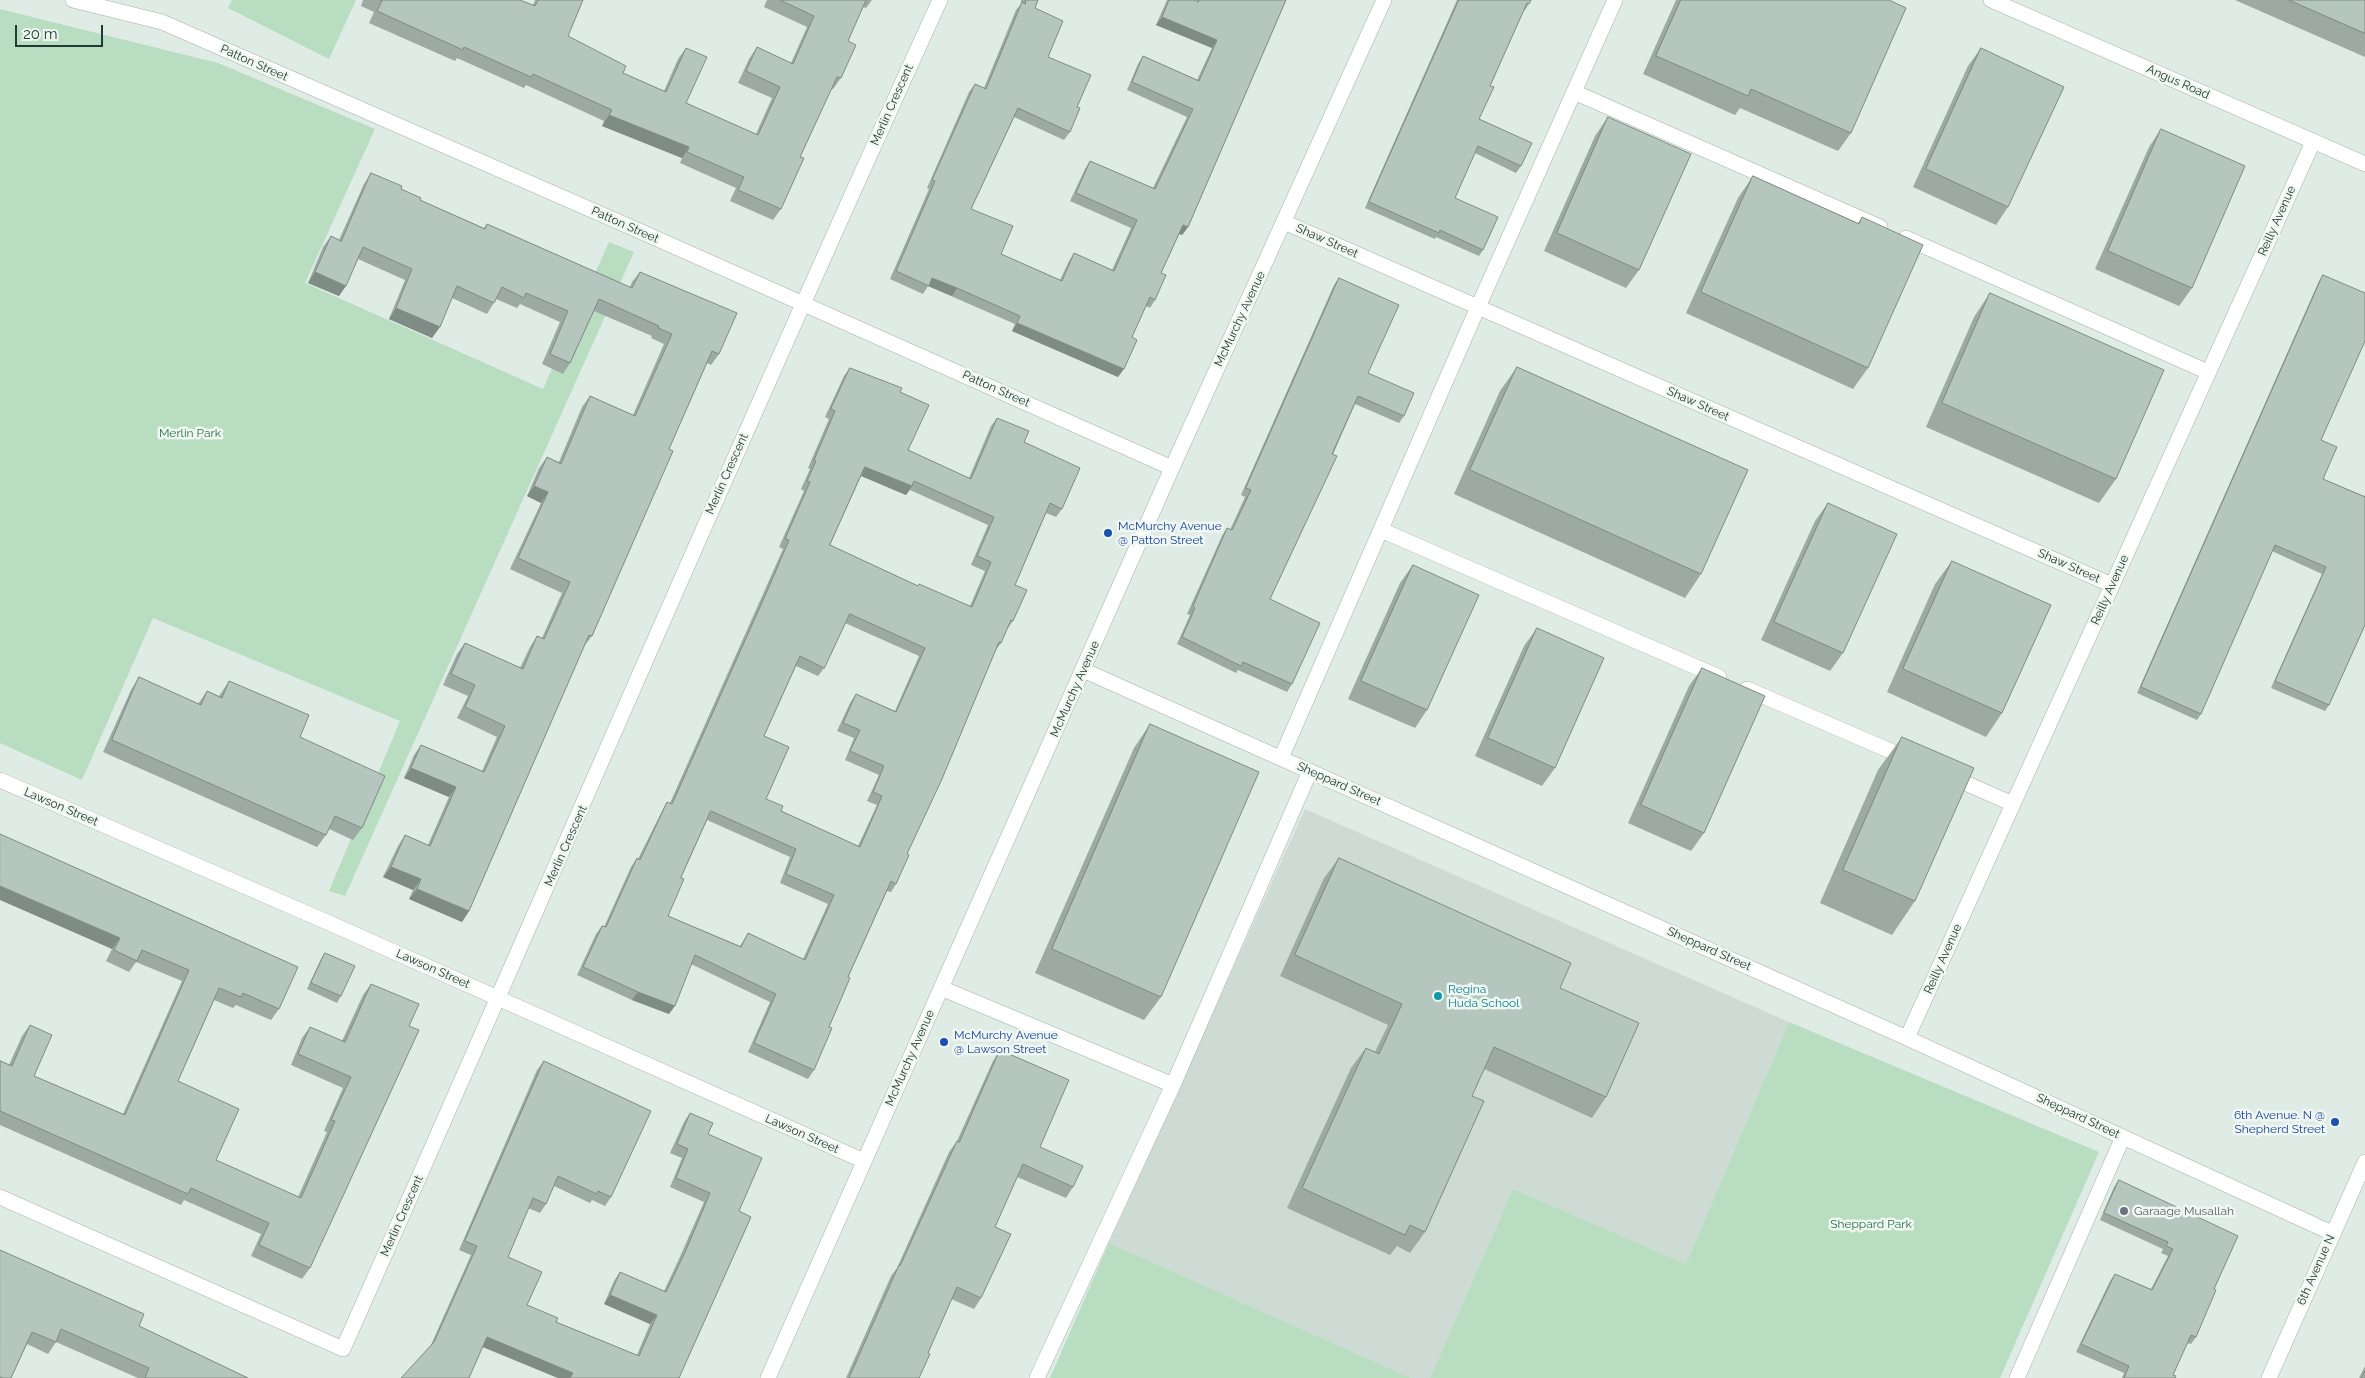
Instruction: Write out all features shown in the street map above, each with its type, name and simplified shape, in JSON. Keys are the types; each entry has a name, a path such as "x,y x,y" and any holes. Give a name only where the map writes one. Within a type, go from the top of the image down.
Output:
{"street":[{"name":"Patton Street","path":"73,0 162,22 1172,468"},
{"name":"Merlin Crescent","path":"0,1197 343,1348 499,999 802,304 940,0"},
{"name":"McMurchy Avenue","path":"768,1378 1172,468 1384,0"},
{"path":"1281,758 1478,307 1615,0"},
{"name":"Angus Road","path":"1991,0 2365,164"},
{"path":"1574,92 2208,372"},
{"name":"Reilly Avenue","path":"1907,1038 2313,142"},
{"name":"Shaw Street","path":"1284,222 2112,585"},
{"path":"1381,530 1921,764"},
{"name":"Sheppard Street","path":"1083,670 1907,1038 2332,1233"},
{"path":"1038,1378 1172,1085 1310,771"},
{"path":"1940,772 2013,804"},
{"name":"Lawson Street","path":"0,780 864,1161"},
{"path":"941,988 1172,1085"},
{"path":"2017,1378 2124,1137"},
{"name":"6th Avenue N","path":"2268,1378 2365,1162"}],"shaded area":[{"path":"1305,809 1789,1022 1686,1264 1513,1189 1430,1378 1411,1378 1109,1243"}],"green space":[{"path":"232,0 356,0 329,59 228,8"},
{"name":"Merlin Park","path":"0,9 218,63 375,129 305,283 543,389 609,242 634,252 345,896 329,891 400,721 153,618 82,780 0,743"},
{"name":"Sheppard Park","path":"1789,1022 2099,1152 2000,1378 1430,1378 1513,1189 1686,1264"},
{"path":"1109,1243 1411,1378 1050,1378"}],"building":[{"path":"380,0 520,0 535,6 538,0 583,0 568,36 626,66 623,73 666,92 686,48 707,57 686,103 758,135 780,87 746,71 757,47 793,64 814,16 780,0 866,0 848,41 856,45 841,78 837,77 800,157 804,158 781,209 738,190 744,177 687,152 689,147 609,115 612,110 533,74 531,77 464,47 463,50 377,11 382,1"},
{"path":"1026,0 1038,0 1035,8 1063,21 1048,57 1091,75 1077,107 1080,108 1070,132 1018,108 971,209 1013,226 1001,254 1062,281 1074,253 1114,271 1137,220 1076,193 1090,161 1155,189 1193,109 1132,82 1143,56 1199,81 1217,40 1162,17 1169,0 1194,0 1198,2 1199,0 1286,0 1188,227 1183,225 1161,273 1166,275 1155,300 1150,297 1132,337 1137,340 1124,369 1017,323 1020,316 957,288 932,278 929,286 896,271 935,181 932,180 975,84 986,89 1022,2 1025,4"},
{"path":"1459,0 1531,0 1529,4 1527,3 1490,86 1494,87 1479,119 1532,143 1521,166 1478,146 1455,198 1498,217 1483,250 1440,230 1439,233 1369,202"},
{"path":"1681,0 1889,0 1906,8 1851,133 1751,89 1748,96 1656,56"},
{"path":"2289,0 2365,0 2365,33"},
{"path":"1981,48 2064,87 2008,207 1926,169"},
{"path":"1608,117 1691,154 1639,270 1557,233"},
{"path":"2161,129 2245,166 2192,288 2108,251"},
{"path":"371,173 402,186 401,189 421,198 420,200 485,229 487,224 632,288 640,272 737,313 719,354 712,351 669,449 673,451 592,636 589,635 469,911 417,889 421,879 391,867 405,835 430,846 456,787 411,768 421,745 484,772 505,726 465,707 475,685 451,674 465,643 523,669 537,636 544,639 570,582 518,558 548,492 534,486 547,457 561,464 590,396 635,416 672,334 658,328 659,326 599,299 570,363 550,354 568,311 526,293 524,298 502,287 494,303 457,286 440,327 396,308 412,269 363,247 346,286 315,272 331,236 341,241"},
{"path":"1753,176 1859,224 1862,217 1923,245 1868,368 1701,292"},
{"path":"2323,275 2365,293 2365,341 2321,440 2337,447 2323,479 2365,497 2365,625 2329,705 2275,681 2326,567 2275,545 2201,714 2141,687"},
{"path":"1339,278 1399,305 1368,373 1414,393 1404,416 1358,396 1332,454 1337,456 1270,599 1320,623 1292,684 1243,662 1241,666 1182,637 1195,608 1193,606 1227,528 1232,530 1251,490 1246,488"},
{"path":"1990,293 2164,370 2116,479 1942,403"},
{"path":"1517,367 1748,470 1701,574 1470,470"},
{"path":"850,368 902,388 900,392 929,405 908,450 971,479 997,418 1029,431 1024,442 1080,468 1062,509 1050,503 1015,585 1027,590 1013,621 1011,620 1001,643 999,642 942,779 907,854 909,855 896,884 891,881 848,977 850,978 829,1027 832,1028 814,1070 754,1043 776,994 695,955 675,1006 638,992 583,967 602,926 606,927 637,858 640,860 667,802 672,804 768,589 789,540 785,539 810,482 807,481 816,461 814,460 835,411 831,409","holes":["865,467 912,486 914,481 994,517 977,556 991,562 972,607 919,584 918,586 830,545","850,614 925,648 896,712 856,694 843,723 860,730 850,751 884,766 873,792 882,796 860,847 781,811 783,806 766,799 789,747 764,736 800,656 824,668","711,811 796,849 786,874 834,895 805,960 748,933 741,947 668,916 684,879 681,878"]},
{"path":"1828,503 1897,534 1843,653 1774,622"},
{"path":"1952,561 2051,605 2002,713 1903,669"},
{"path":"1413,565 1479,595 1427,710 1361,681"},
{"path":"1537,628 1604,658 1555,768 1488,738"},
{"path":"1702,668 1765,696 1704,833 1641,805"},
{"path":"139,677 201,705 207,691 222,698 229,681 309,715 300,737 385,776 362,828 335,816 326,835 112,740"},
{"path":"1150,724 1259,772 1161,997 1052,949"},
{"path":"1902,737 1974,768 1915,901 1843,870"},
{"path":"0,834 298,967 279,1009 243,993 241,997 219,988 178,1081 239,1109 216,1160 301,1198 335,1121 331,1120 351,1077 298,1054 310,1027 345,1042 371,984 419,1004 409,1026 419,1030 310,1268 259,1245 269,1223 191,1188 188,1194 0,1111 0,1061 12,1066 30,1025 52,1035 34,1076 125,1115 189,970 142,950 137,961 114,950 120,938 0,886"},
{"path":"1339,858 1571,963 1560,988 1639,1023 1606,1097 1494,1047 1472,1096 1484,1101 1425,1232 1410,1225 1405,1235 1302,1188 1366,1048 1379,1054 1402,1004 1295,955"},
{"path":"325,953 355,966 341,996 311,983"},
{"path":"1000,1050 1069,1080 1040,1147 1083,1166 1073,1187 1023,1164 995,1227 1011,1234 981,1298 957,1287 919,1378 849,1378 899,1265 957,1141 959,1142"},
{"path":"544,1061 651,1111 611,1197 598,1191 597,1194 558,1176 546,1204 533,1198 508,1257 542,1272 527,1305 558,1318 556,1322 639,1356 657,1315 610,1295 620,1272 666,1292 686,1250 710,1193 676,1178 688,1149 677,1144 690,1113 713,1123 708,1134 762,1158 739,1211 751,1217 679,1378 570,1378 573,1373 487,1337 469,1378 401,1378 434,1342 477,1246 465,1241"},
{"path":"2119,1180 2238,1236 2214,1289 2216,1290 2196,1337 2191,1335 2173,1375 2176,1376 2175,1378 2124,1378 2129,1366 2081,1344 2115,1274 2152,1290 2173,1249 2166,1246 2168,1242 2104,1213"},
{"path":"0,1250 144,1314 139,1326 248,1378 145,1378 149,1368 61,1329 56,1342 32,1332 11,1378 0,1377"}],"place":[{"name":"McMurchy Avenue @ Patton Street","path":"1108,533"},
{"name":"Regina Huda School","path":"1438,996"},
{"name":"McMurchy Avenue @ Lawson Street","path":"944,1042"},
{"name":"6th Avenue. N @ Shepherd Street","path":"2335,1122"},
{"name":"Garaage Musallah","path":"2124,1211"}]}
